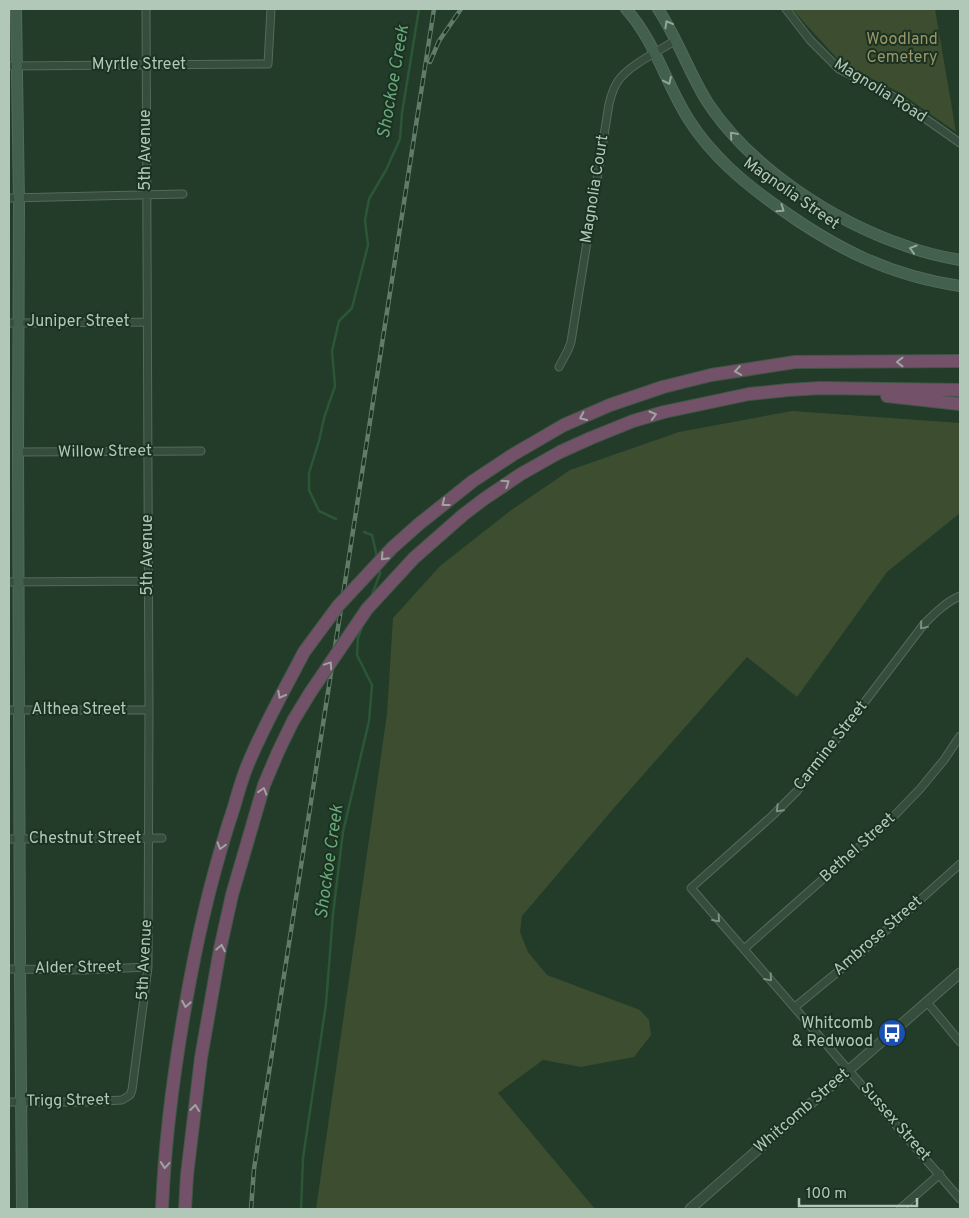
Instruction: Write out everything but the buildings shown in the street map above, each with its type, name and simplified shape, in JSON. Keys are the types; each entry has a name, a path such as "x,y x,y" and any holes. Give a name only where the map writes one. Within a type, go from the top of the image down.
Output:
{"highway":[{"path":"162,1209 168,1133 180,1037 199,930 223,840 248,765 270,715 304,652 338,606 392,548 472,481 514,454 564,426 610,405 663,387 711,375 795,362 960,361"},
{"path":"820,388 960,404"},
{"path":"186,1209 187,1175 201,1058 220,949 230,904 264,785 293,721 310,693 366,609 414,558 463,515 521,474 560,452 633,421 664,412 749,394 820,388 960,390"}],"main road":[{"path":"16,9 13,66 14,710 20,838 14,969 21,1102 22,1209"},
{"name":"Magnolia Street","path":"626,9 638,23 655,53 681,108 696,130 728,167 760,194 819,234 867,260 917,277 960,286"},
{"name":"Magnolia Street","path":"658,9 676,40 700,90 721,121 750,153 781,179 826,209 884,238 909,248 960,260"}],"street":[{"name":"5th Avenue","path":"126,1098 132,1090 148,967 149,710 146,9"},
{"name":"Myrtle Street","path":"13,66 268,64 271,9"},
{"name":"Magnolia Road","path":"786,9 810,40 839,69 896,98 960,143"},
{"name":"Magnolia Court","path":"559,367 571,342 612,91 628,70 676,40"},
{"path":"14,198 183,194"},
{"name":"Juniper Street","path":"14,323 147,322"},
{"name":"Willow Street","path":"13,452 201,451"},
{"path":"14,582 148,581"},
{"name":"Carmine Street","path":"691,888 798,791 924,624 941,608 960,596"},
{"name":"Althea Street","path":"14,710 149,710"},
{"name":"Bethel Street","path":"744,949 893,817 944,760 960,736"},
{"name":"Chestnut Street","path":"9,839 162,838"},
{"name":"Ambrose Street","path":"795,1008 960,864"},
{"name":"Sussex Street","path":"691,888 960,1198"},
{"name":"Alder Street","path":"14,969 83,970 148,967"},
{"name":"Whitcomb Street","path":"690,1209 700,1206 960,973"},
{"path":"927,1002 960,1042"},
{"name":"Trigg Street","path":"9,1102 85,1102 122,1100 126,1098"},
{"path":"900,1209 940,1174"}],"green space":[{"name":"Woodland Cemetery","path":"792,9 935,9 956,132 899,92 843,65"},
{"path":"792,411 960,423 960,513 887,572 797,697 747,657 522,916 520,932 528,952 547,975 640,1010 649,1020 651,1035 634,1057 581,1067 543,1060 498,1093 595,1209 316,1209 387,714 393,618 440,566 510,511 570,470 679,432"}],"waterway":[{"name":"Shockoe Creek","path":"336,519 319,511 309,490 309,473 335,386 332,351 339,321 352,308 368,245 365,220 369,199 386,170 400,139 402,113 419,9"},
{"name":"Shockoe Creek","path":"364,532 372,535 377,557"},
{"name":"Shockoe Creek","path":"372,595 380,573 379,567"},
{"name":"Shockoe Creek","path":"301,1209 303,1158 326,1004 333,914 343,832 369,721 372,685 357,655 358,638 362,627"}],"railway":[{"path":"251,1209 254,1169 434,9"},
{"path":"430,62 439,41 461,9"}],"place":[{"name":"Whitcomb & Redwood","path":"892,1033"}]}
